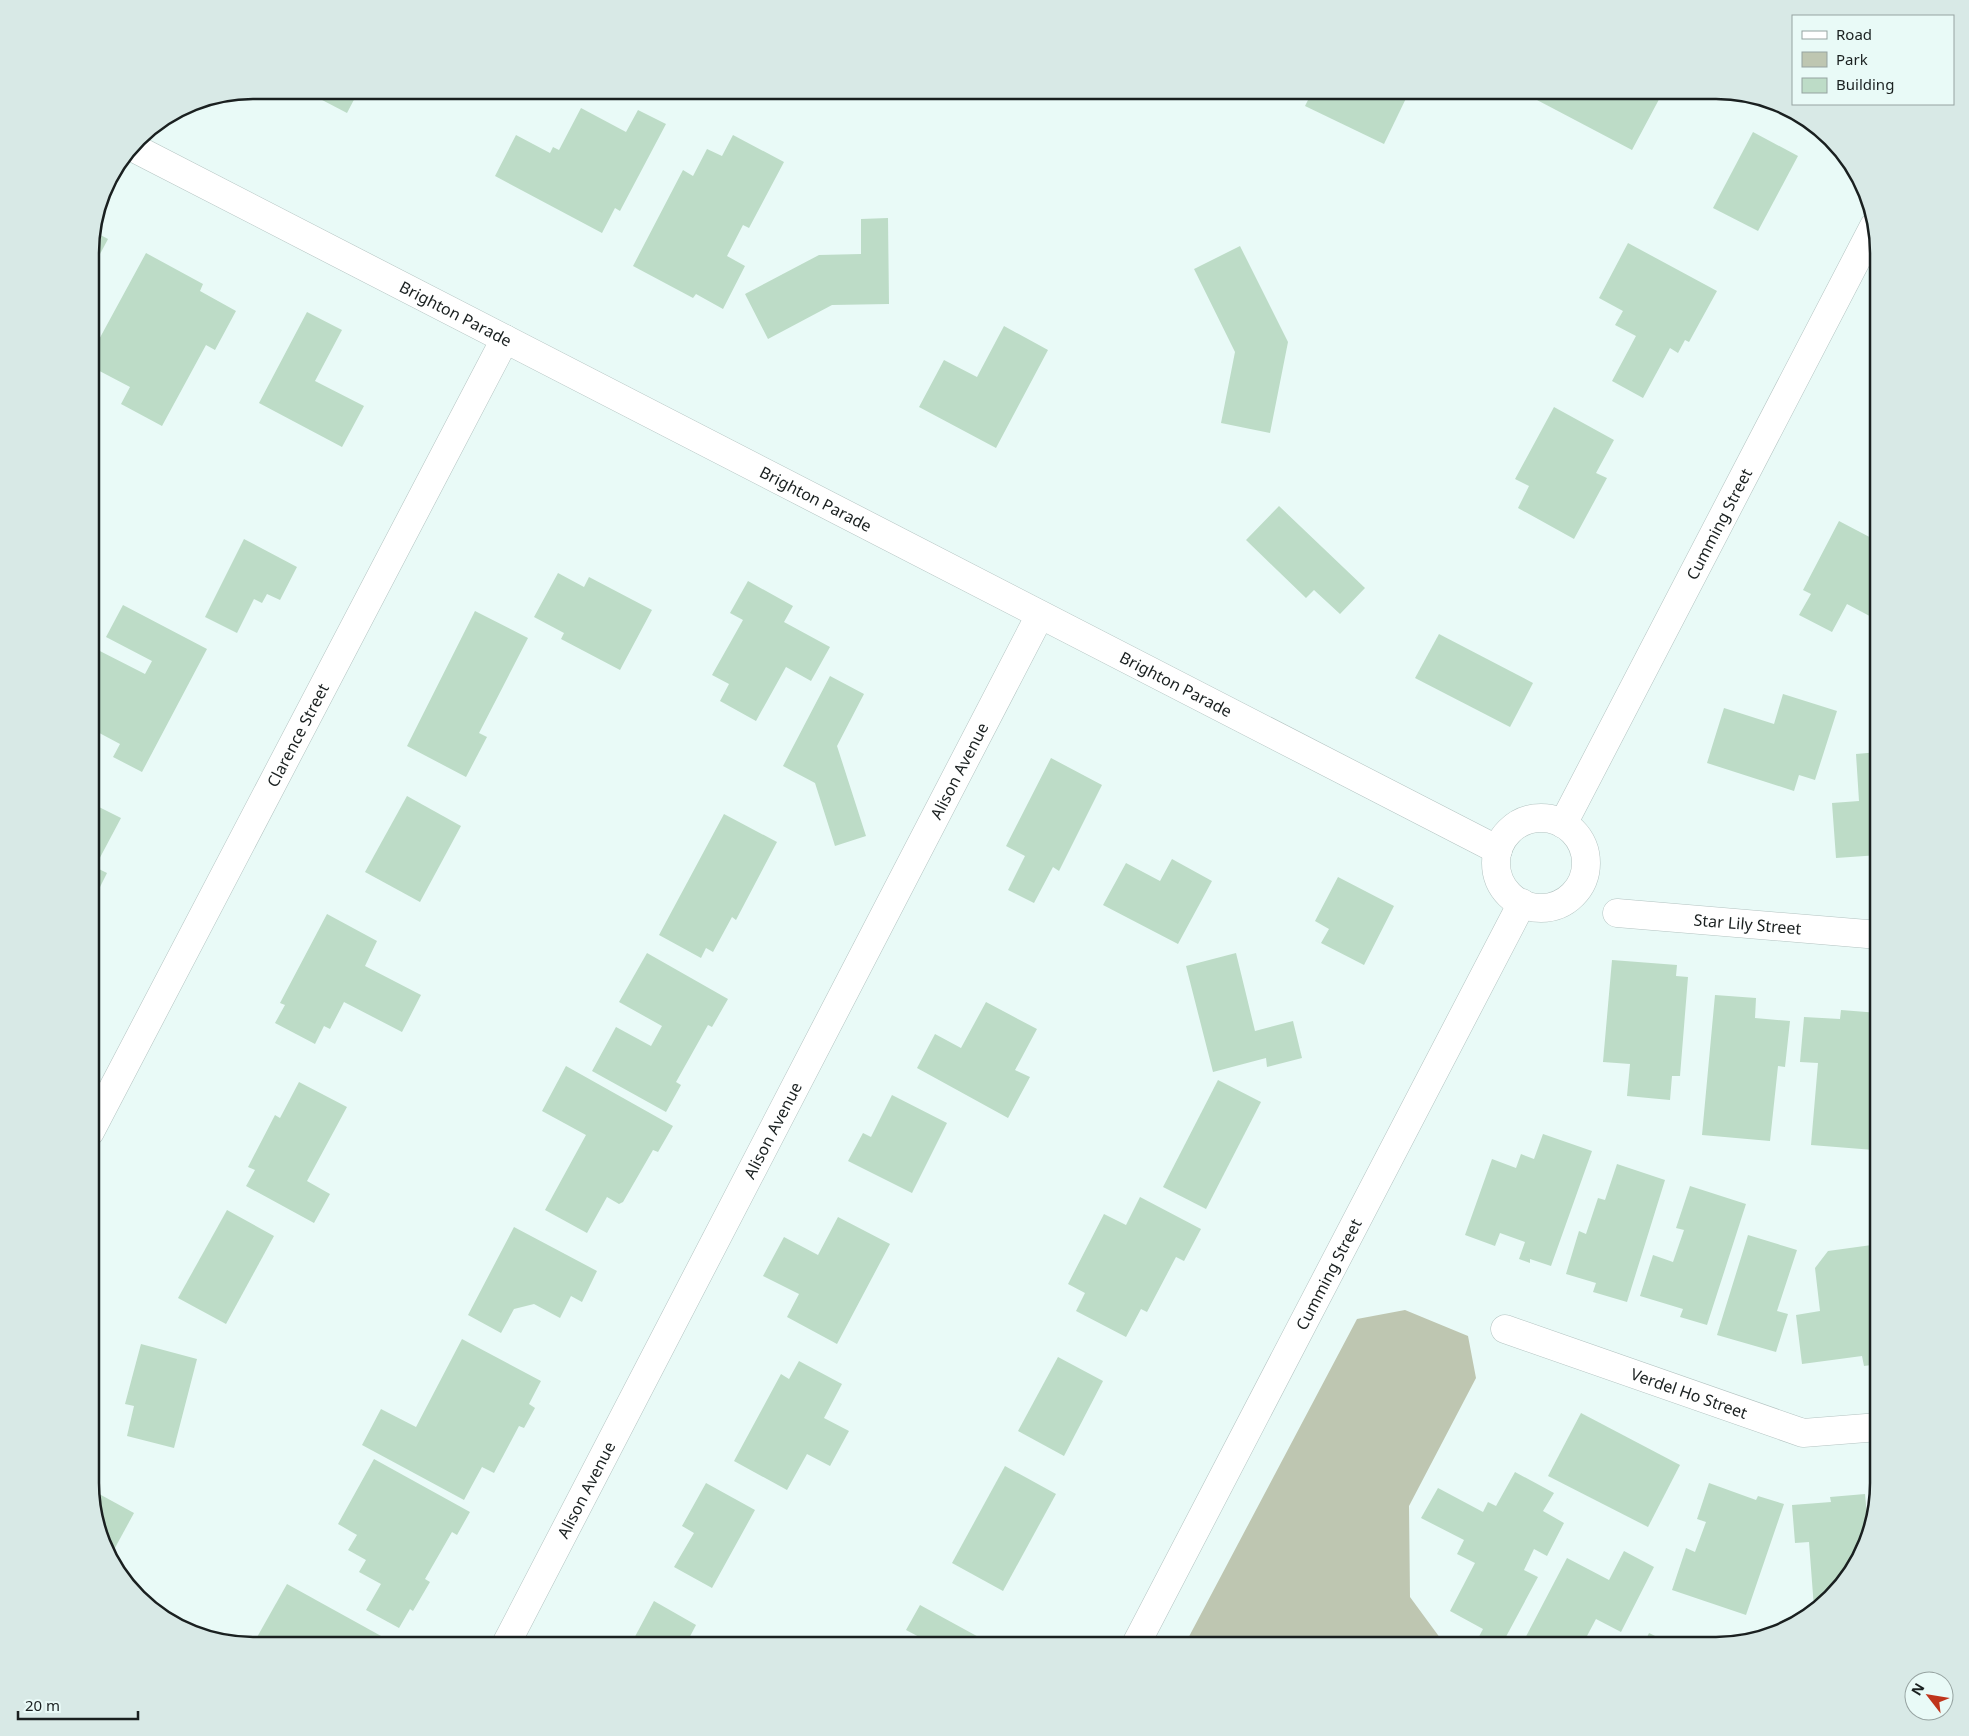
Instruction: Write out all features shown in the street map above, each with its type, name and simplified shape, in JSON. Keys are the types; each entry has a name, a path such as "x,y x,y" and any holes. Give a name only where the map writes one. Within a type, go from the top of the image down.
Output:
{"street":[{"name":"Brighton Parade","path":"138,150 1498,850"},
{"name":"Cumming Street","path":"1563,824 1869,236"},
{"name":"Clarence Street","path":"99,1115 505,339"},
{"name":"Alison Avenue","path":"510,1637 1040,615"},
{"path":"1550,818 1563,824 1573,832 1580,842 1585,854 1585,867 1582,879 1574,892 1564,901 1550,906 1536,907 1522,903 1511,896 1503,887 1497,875 1498,850 1503,838 1512,828 1524,821 1550,818"},
{"name":"Cumming Street","path":"1140,1637 1522,903"},
{"name":"Star Lily Street","path":"1617,913 1870,934"},
{"name":"Verdel Ho Street","path":"1505,1329 1802,1433 1870,1428"}],"green space":[{"path":"1405,1310 1468,1336 1476,1378 1409,1506 1410,1597 1439,1637 1189,1637 1357,1319"}],"building":[{"path":"320,99 354,99 347,113"},
{"path":"1308,99 1406,99 1384,144 1305,106"},
{"path":"1537,99 1659,99 1632,150"},
{"path":"581,108 626,132 638,110 666,124 620,211 615,208 602,233 495,176 516,135 550,153 553,147 559,150"},
{"path":"1753,132 1798,156 1758,231 1713,208"},
{"path":"733,135 784,162 749,228 743,225 727,256 745,266 723,309 696,294 693,298 633,266 683,170 693,176 707,149 722,156"},
{"path":"888,218 889,304 832,305 768,339 745,294 819,255 861,254 861,219"},
{"path":"100,235 108,239 99,256"},
{"path":"1628,243 1717,291 1689,342 1685,340 1678,353 1670,348 1643,398 1612,381 1636,336 1615,325 1623,311 1599,298"},
{"path":"1240,246 1288,342 1270,433 1221,423 1235,352 1194,269"},
{"path":"146,253 203,284 200,291 236,311 215,350 206,345 162,426 121,404 130,387 99,371 99,339"},
{"path":"307,312 342,330 315,381 364,406 342,447 259,403"},
{"path":"1004,326 1048,350 996,448 919,407 944,360 977,377"},
{"path":"1554,407 1614,440 1596,473 1607,478 1574,539 1518,508 1529,486 1515,479"},
{"path":"1279,506 1365,588 1340,614 1314,590 1306,598 1246,540"},
{"path":"1839,521 1870,537 1870,616 1847,604 1832,632 1799,615 1811,594 1803,590"},
{"path":"244,539 297,567 280,600 267,594 262,603 254,599 237,633 205,617"},
{"path":"558,573 584,587 589,577 652,610 620,670 561,639 564,633 534,617"},
{"path":"748,581 793,606 784,622 830,647 811,681 786,667 756,721 720,701 729,684 712,675 743,620 730,613"},
{"path":"123,605 207,649 142,772 113,757 120,744 99,733 99,651 145,674 152,661 106,637"},
{"path":"475,611 528,638 479,733 487,737 466,777 407,746"},
{"path":"1439,634 1533,683 1510,727 1415,678"},
{"path":"830,676 864,694 837,746 866,836 835,846 815,783 783,766"},
{"path":"1783,694 1837,711 1815,780 1799,775 1794,791 1707,763 1724,708 1774,724"},
{"path":"1870,753 1870,856 1836,858 1832,803 1859,801 1856,754"},
{"path":"1051,758 1102,785 1059,871 1053,867 1034,903 1008,890 1025,856 1006,846"},
{"path":"407,796 461,826 420,902 365,872"},
{"path":"99,807 121,818 99,859"},
{"path":"724,814 777,842 736,920 732,917 713,952 706,948 701,958 659,935"},
{"path":"1172,859 1212,881 1178,944 1103,905 1126,863 1160,881"},
{"path":"99,869 107,873 99,889"},
{"path":"1338,877 1394,906 1364,965 1321,943 1329,929 1315,921"},
{"path":"327,914 377,941 365,966 421,995 402,1032 344,1002 330,1029 324,1026 315,1044 275,1023 285,1005 280,1003"},
{"path":"647,953 728,999 712,1027 708,1025 676,1082 681,1085 666,1112 592,1071 616,1027 651,1046 662,1026 619,1002"},
{"path":"1236,953 1255,1031 1293,1021 1302,1058 1267,1067 1266,1058 1213,1072 1186,966"},
{"path":"1612,960 1677,965 1676,976 1688,977 1680,1076 1672,1076 1670,1100 1627,1096 1630,1064 1603,1062"},
{"path":"1715,995 1756,998 1755,1018 1790,1021 1785,1067 1778,1066 1770,1141 1702,1135"},
{"path":"986,1002 1037,1029 1015,1070 1030,1077 1008,1118 917,1068 935,1034 961,1048"},
{"path":"1841,1010 1870,1012 1870,1150 1811,1145 1818,1063 1800,1062 1804,1017 1840,1019"},
{"path":"566,1066 673,1126 658,1152 653,1150 623,1202 619,1204 607,1197 587,1233 545,1210 586,1135 542,1111"},
{"path":"1218,1080 1261,1102 1206,1209 1163,1187"},
{"path":"299,1082 347,1107 307,1181 330,1194 314,1223 246,1186 255,1170 248,1167 275,1115 280,1118"},
{"path":"892,1095 947,1123 912,1193 848,1161 863,1133 871,1137"},
{"path":"1543,1134 1592,1151 1551,1266 1530,1259 1530,1263 1519,1259 1525,1242 1500,1233 1495,1246 1465,1235 1492,1159 1516,1168 1521,1154 1534,1159"},
{"path":"1617,1164 1665,1180 1627,1302 1593,1292 1596,1283 1566,1274 1579,1231 1586,1234 1598,1198 1605,1200"},
{"path":"1690,1186 1746,1204 1707,1325 1680,1317 1683,1309 1640,1296 1653,1255 1673,1262 1684,1230 1676,1228"},
{"path":"1140,1197 1201,1229 1184,1261 1176,1257 1147,1312 1141,1309 1126,1337 1076,1311 1085,1293 1068,1284 1104,1214 1126,1225"},
{"path":"227,1210 274,1236 226,1324 178,1298"},
{"path":"838,1217 890,1244 837,1344 787,1317 799,1294 763,1276 784,1237 818,1255"},
{"path":"514,1227 597,1271 582,1302 571,1296 560,1318 534,1304 514,1309 501,1333 468,1315"},
{"path":"1748,1235 1797,1250 1777,1311 1788,1314 1776,1352 1717,1335"},
{"path":"1870,1245 1870,1365 1864,1366 1862,1356 1802,1364 1796,1315 1820,1311 1815,1268 1828,1251"},
{"path":"462,1339 541,1381 529,1404 535,1408 524,1428 519,1426 494,1473 482,1467 464,1500 362,1445 381,1409 416,1427"},
{"path":"141,1344 197,1359 174,1448 127,1436 134,1406 125,1404"},
{"path":"1058,1357 1103,1381 1064,1456 1018,1431"},
{"path":"799,1361 842,1384 824,1418 849,1431 830,1466 807,1454 787,1490 734,1461 781,1374 789,1379"},
{"path":"1581,1413 1680,1465 1648,1527 1548,1476"},
{"path":"374,1459 470,1512 457,1535 452,1532 425,1579 430,1582 413,1611 410,1609 399,1628 366,1610 381,1584 359,1572 366,1560 348,1550 357,1535 338,1524"},
{"path":"1005,1466 1056,1494 1003,1591 952,1563"},
{"path":"1515,1472 1554,1493 1543,1511 1564,1523 1547,1556 1534,1549 1524,1570 1538,1577 1506,1637 1479,1637 1483,1629 1450,1611 1475,1563 1457,1554 1464,1540 1421,1518 1438,1488 1483,1512 1488,1502 1496,1506"},
{"path":"706,1483 755,1510 712,1588 674,1567 694,1533 682,1526"},
{"path":"1709,1483 1756,1500 1758,1496 1784,1504 1746,1615 1672,1590 1686,1548 1695,1552 1706,1522 1697,1519"},
{"path":"99,1494 134,1513 114,1550 104,1523"},
{"path":"1865,1494 1867,1514 1859,1542 1844,1569 1832,1585 1814,1602 1809,1542 1795,1543 1792,1505 1831,1502 1830,1497"},
{"path":"1624,1551 1654,1567 1621,1632 1596,1619 1587,1636 1589,1637 1526,1637 1567,1558 1609,1580"},
{"path":"287,1584 383,1637 257,1637"},
{"path":"654,1601 696,1625 690,1637 635,1637"},
{"path":"920,1605 979,1637 919,1637 906,1630"},
{"path":"1649,1633 1657,1637 1647,1637"}]}
